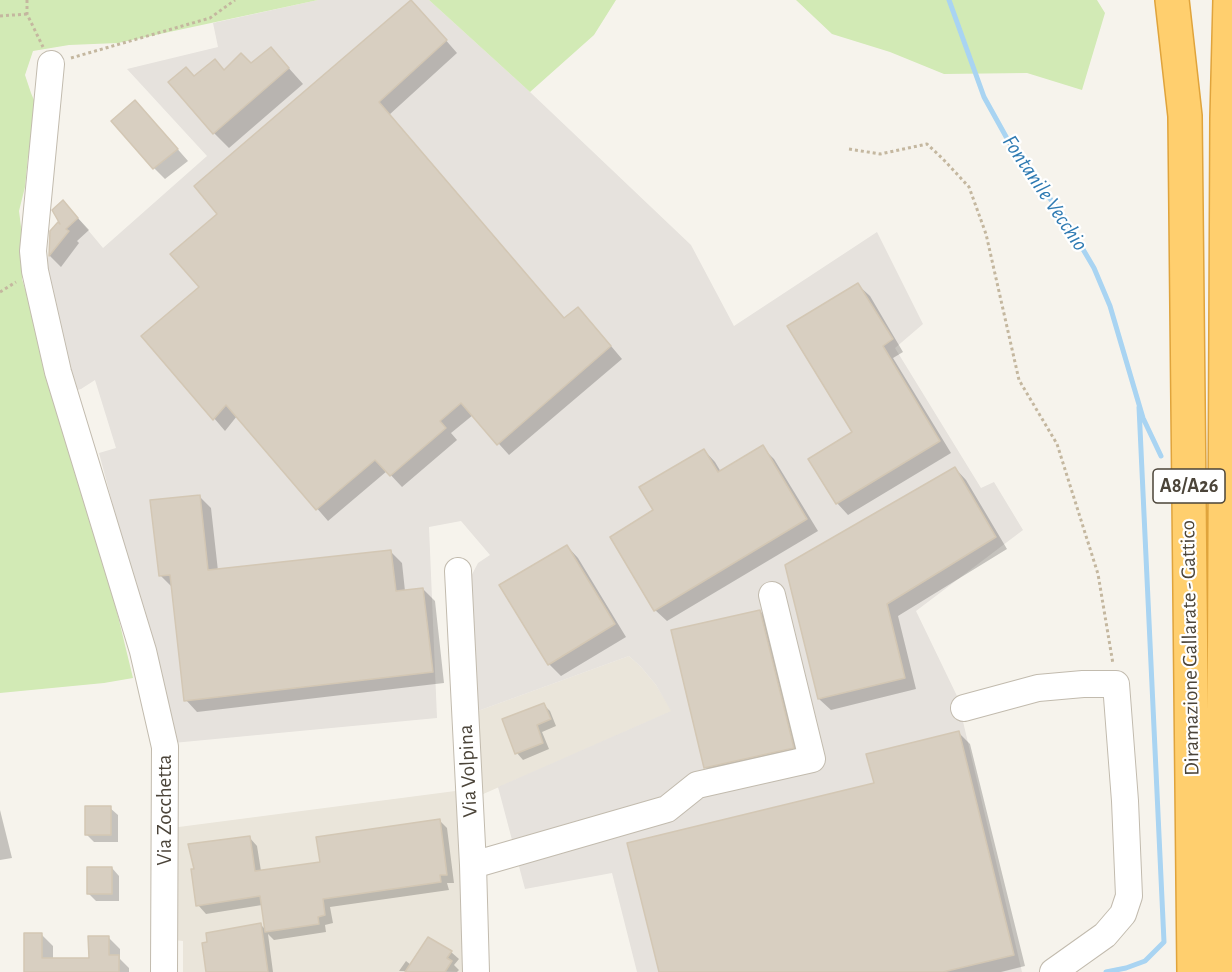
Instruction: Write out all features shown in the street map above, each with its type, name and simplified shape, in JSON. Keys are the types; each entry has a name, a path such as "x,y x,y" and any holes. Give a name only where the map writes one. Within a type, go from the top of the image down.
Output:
{"highway":[{"name":"Diramazione Gallarate - Gattico","path":"1172,0 1185,116 1194,972"},
{"name":"Diramazione Gallarate - Gattico","path":"1223,972 1227,130 1230,0"}],"street":[{"name":"Via Zocchetta","path":"51,64 33,251 37,286 58,372 143,651 165,747 164,972"},
{"name":"Via Volpina","path":"458,571 473,865 476,972"},
{"path":"473,865 667,809 698,785 812,759 772,596"},
{"path":"964,708 1038,688 1116,684 1125,801 1129,896 1123,914 1105,935 1053,972"}],"path":[{"path":"27,0 27,14 51,64 210,18 235,0"},
{"path":"0,16 27,14"},
{"path":"849,149 880,154 927,144 969,187 986,234 1019,380 1057,444 1098,573 1116,684"}],"shaded area":[{"path":"318,0 429,0 691,245 734,326 877,232 923,324 895,348 981,488 994,482 1023,530 916,611 957,696 1022,972 637,972 612,873 525,889 498,787 671,711 656,685 629,656 475,712 467,584 478,563 490,555 461,521 429,527 437,718 173,743 149,641 99,453 116,448 95,380 71,392 45,261 68,231 66,229 78,218 103,248 207,156 127,69 218,47 213,23"},
{"path":"629,656 656,685 672,711 481,795 475,712"},
{"path":"463,790 468,972 183,972 183,941 174,940 171,828"}],"green space":[{"path":"0,0 318,0 118,43 69,45 33,51 25,75 39,112 28,157 25,187 19,211 25,258 22,279 90,501 133,678 0,693"},
{"path":"429,0 616,0 594,35 530,92"},
{"path":"796,0 1097,0 1105,13 1082,90 1027,73 944,74 890,52 832,34"}],"building":[{"path":"411,0 447,40 379,102 564,318 578,307 611,346 497,445 461,403 440,421 446,428 390,476 375,460 316,510 226,405 213,420 141,336 199,287 170,254 217,214 194,186"},
{"path":"271,47 289,68 213,134 168,82 186,67 194,76 215,59 224,70 241,53 251,63"},
{"path":"135,100 178,149 153,169 111,121"},
{"path":"63,200 78,218 66,229 69,231 49,256 50,231 58,222 60,224 52,210"},
{"path":"858,283 893,339 883,346 940,441 836,504 808,459 852,432 787,326"},
{"path":"763,445 807,519 654,611 610,537 653,510 639,487 704,449 718,472"},
{"path":"955,467 996,537 887,604 905,678 818,699 785,565"},
{"path":"200,495 208,570 391,550 396,591 423,588 433,672 184,701 170,575 159,576 150,500"},
{"path":"567,545 615,624 548,665 499,585"},
{"path":"760,610 794,748 704,768 671,630"},
{"path":"544,703 551,719 537,725 543,743 515,754 502,719"},
{"path":"959,731 1014,955 943,972 659,972 627,843 874,783 866,754"},
{"path":"85,806 111,806 111,835 85,835"},
{"path":"440,819 447,875 440,875 441,882 323,899 325,915 318,917 319,924 265,932 260,896 196,906 191,869 194,869 188,844 250,836 255,871 320,862 316,837"},
{"path":"87,867 112,867 112,894 87,894"},
{"path":"261,923 268,972 206,972 202,943 207,942 206,933"},
{"path":"24,933 42,933 42,958 89,958 88,936 109,936 109,955 119,955 119,972 24,972"},
{"path":"428,937 452,951 447,958 452,961 445,972 405,972"}],"waterway":[{"name":"Fontanile Vecchio","path":"949,0 984,97 1014,151 1064,217 1094,268 1110,306 1143,418 1161,456"},
{"path":"1106,972 1145,961 1164,942 1139,407"}]}
